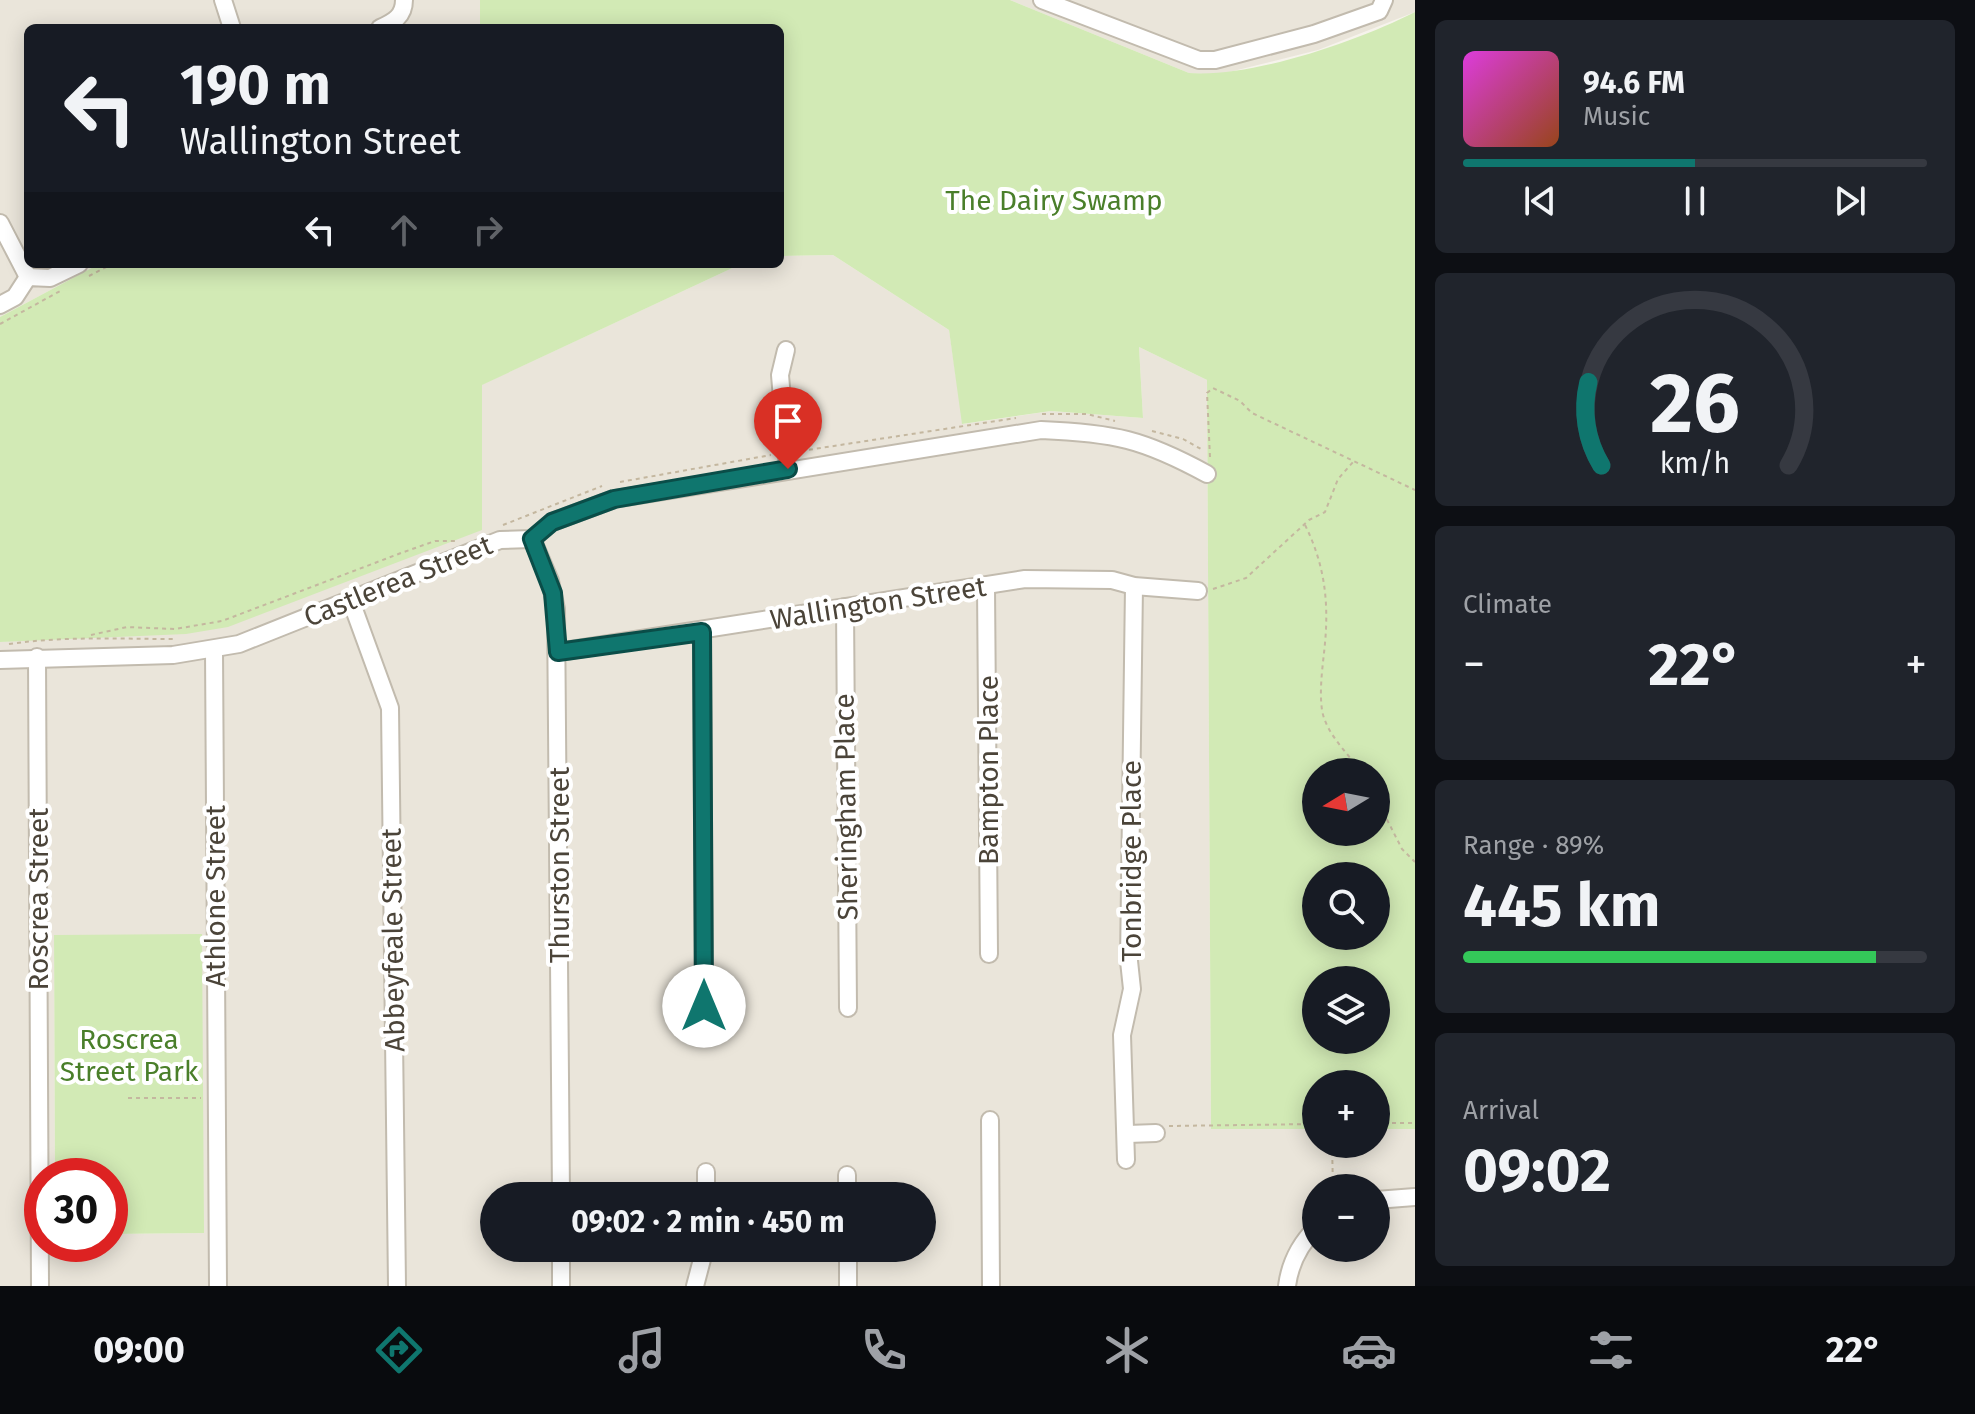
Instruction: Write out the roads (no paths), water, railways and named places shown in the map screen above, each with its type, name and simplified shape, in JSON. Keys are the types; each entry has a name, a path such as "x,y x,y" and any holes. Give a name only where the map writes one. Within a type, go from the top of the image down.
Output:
{"street":[{"path":"223,0 231,24"},
{"path":"389,24 395,21 404,8 404,0"},
{"path":"1042,0 1199,60 1215,60 1314,34 1379,11 1384,0"},
{"path":"0,223 28,277"},
{"path":"28,277 50,278 79,272"},
{"path":"0,305 15,297 28,277"},
{"path":"786,350 780,375 788,469"},
{"name":"Castlerea Street","path":"0,660 173,655 214,650 351,601 500,540 532,539 552,522 614,499 1041,430 1104,432 1159,448 1207,474"},
{"name":"Thurston Street","path":"532,539 553,593 558,652 561,1182"},
{"name":"Wallington Street","path":"558,652 702,632 1025,579 1112,580 1134,586 1198,591"},
{"name":"Tonbridge Place","path":"1126,1160 1128,1134 1122,1035 1132,989 1129,961 1134,586"},
{"name":"Bampton Place","path":"986,587 989,954"},
{"name":"Abbeyfeale Street","path":"351,601 390,708 397,1286"},
{"name":"Sheringham Place","path":"845,607 848,1008"},
{"path":"702,632 704,1006"},
{"name":"Athlone Street","path":"214,650 218,1286"},
{"name":"Roscrea Street","path":"37,657 40,1286"},
{"path":"990,1120 991,1286"},
{"path":"1128,1134 1156,1133"},
{"path":"706,1172 706,1182"},
{"path":"847,1175 847,1182"},
{"path":"1390,1199 1415,1197"},
{"path":"1287,1286 1289,1271 1302,1244"},
{"path":"561,1262 561,1286"},
{"path":"695,1286 701,1262"},
{"path":"848,1262 848,1286"}],"park label":[{"name":"The Dairy Swamp","path":"1054,200"},
{"name":"Roscrea Street Park","path":"129,1055"}]}
